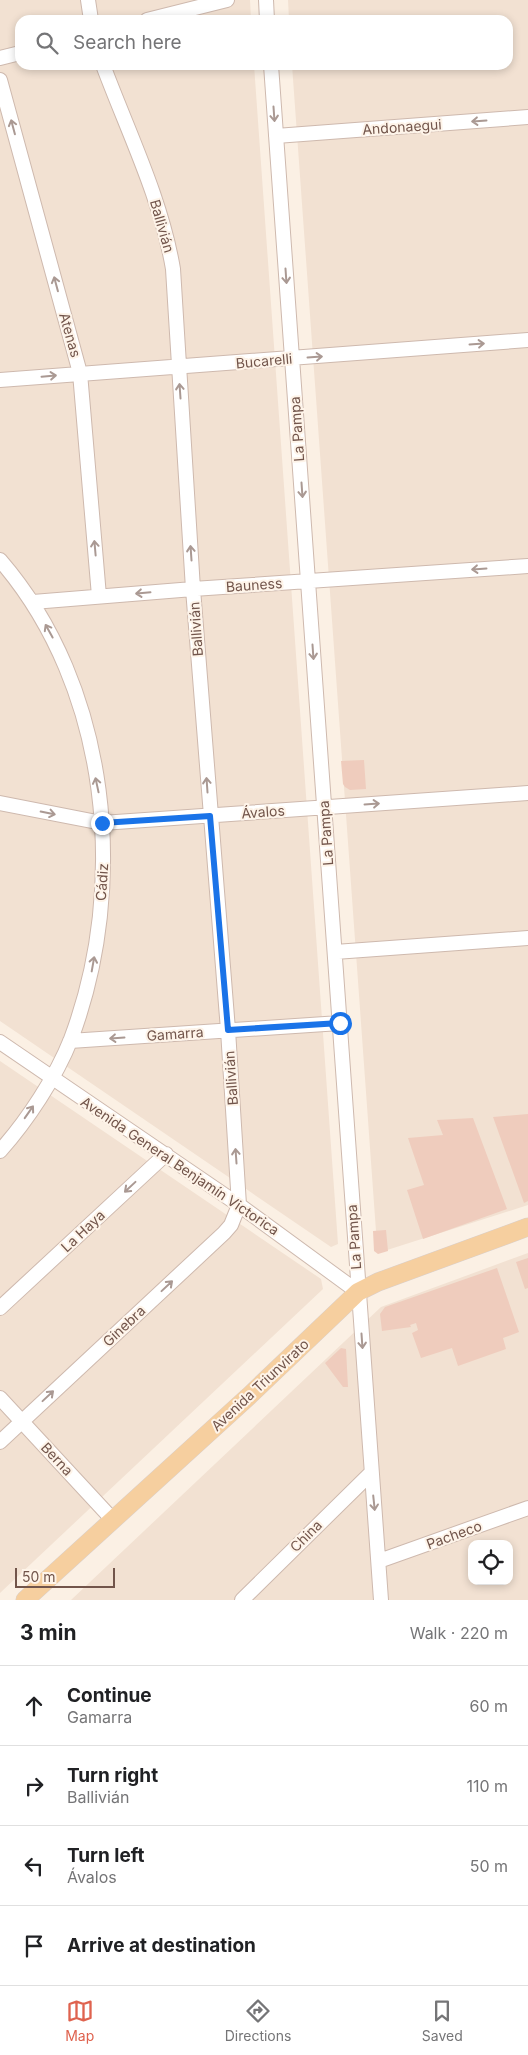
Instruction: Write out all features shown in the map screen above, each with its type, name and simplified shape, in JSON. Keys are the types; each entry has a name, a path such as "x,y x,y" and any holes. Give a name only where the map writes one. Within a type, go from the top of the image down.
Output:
{"main road":[{"name":"Avenida Triunvirato","path":"25,1600 292,1356 358,1292 378,1282 528,1226"}],"street":[{"path":"88,0 90,15"},
{"path":"167,15 227,0"},
{"path":"266,0 267,15"},
{"path":"0,58 15,54"},
{"name":"Ballivián","path":"105,70 159,208 173,269 193,589 228,1030 239,1205"},
{"name":"La Pampa","path":"271,70 381,1600"},
{"name":"Atenas","path":"0,80 80,373 99,596"},
{"name":"Andonaegui","path":"276,136 528,117"},
{"name":"Bucarelli","path":"0,380 80,373 179,368 528,340"},
{"path":"0,560 33,602"},
{"name":"Bauness","path":"33,602 528,566"},
{"name":"Cádiz","path":"0,1151 51,1078 70,1041 93,964 102,893 104,858 99,794 78,699 53,638 33,602"},
{"name":"Ávalos","path":"0,803 102,823 528,793"},
{"path":"335,952 528,938"},
{"name":"Gamarra","path":"70,1041 340,1023"},
{"name":"Avenida General Benjamín Victorica","path":"0,1042 166,1154 358,1292"},
{"name":"La Haya","path":"0,1308 166,1154"},
{"name":"Ginebra","path":"0,1442 224,1233 231,1225 239,1205"},
{"name":"Berna","path":"0,1398 113,1520"},
{"name":"China","path":"242,1600 371,1473"},
{"name":"Pacheco","path":"379,1561 528,1508"}],"shaded area":[{"path":"0,0 250,0 251,15 15,15 15,70 254,70 338,1244 331,1247 0,1021"},
{"path":"288,0 528,0 528,1205 384,1251 377,1245 292,70 513,70 513,15 289,15"},
{"path":"0,1061 321,1279 323,1289 0,1593"},
{"path":"528,1253 528,1600 71,1600 381,1307"}],"building":[{"path":"364,760 366,789 350,790 343,784 341,761"},
{"path":"528,1114 528,1201 524,1203 493,1117"},
{"path":"473,1118 507,1209 423,1239 407,1190 424,1185 408,1138 443,1135 437,1120"},
{"path":"386,1230 388,1251 378,1254 374,1251 373,1231"},
{"path":"528,1258 528,1288 525,1289 516,1262"},
{"path":"497,1268 519,1332 503,1338 506,1349 458,1366 452,1348 421,1358 412,1333 418,1330 416,1323 410,1325 411,1327 382,1331 380,1314 385,1307"},
{"path":"341,1348 346,1349 348,1387 343,1387 325,1363"}],"route":[{"path":"102,823 210,816 228,1030 340,1023"}]}
